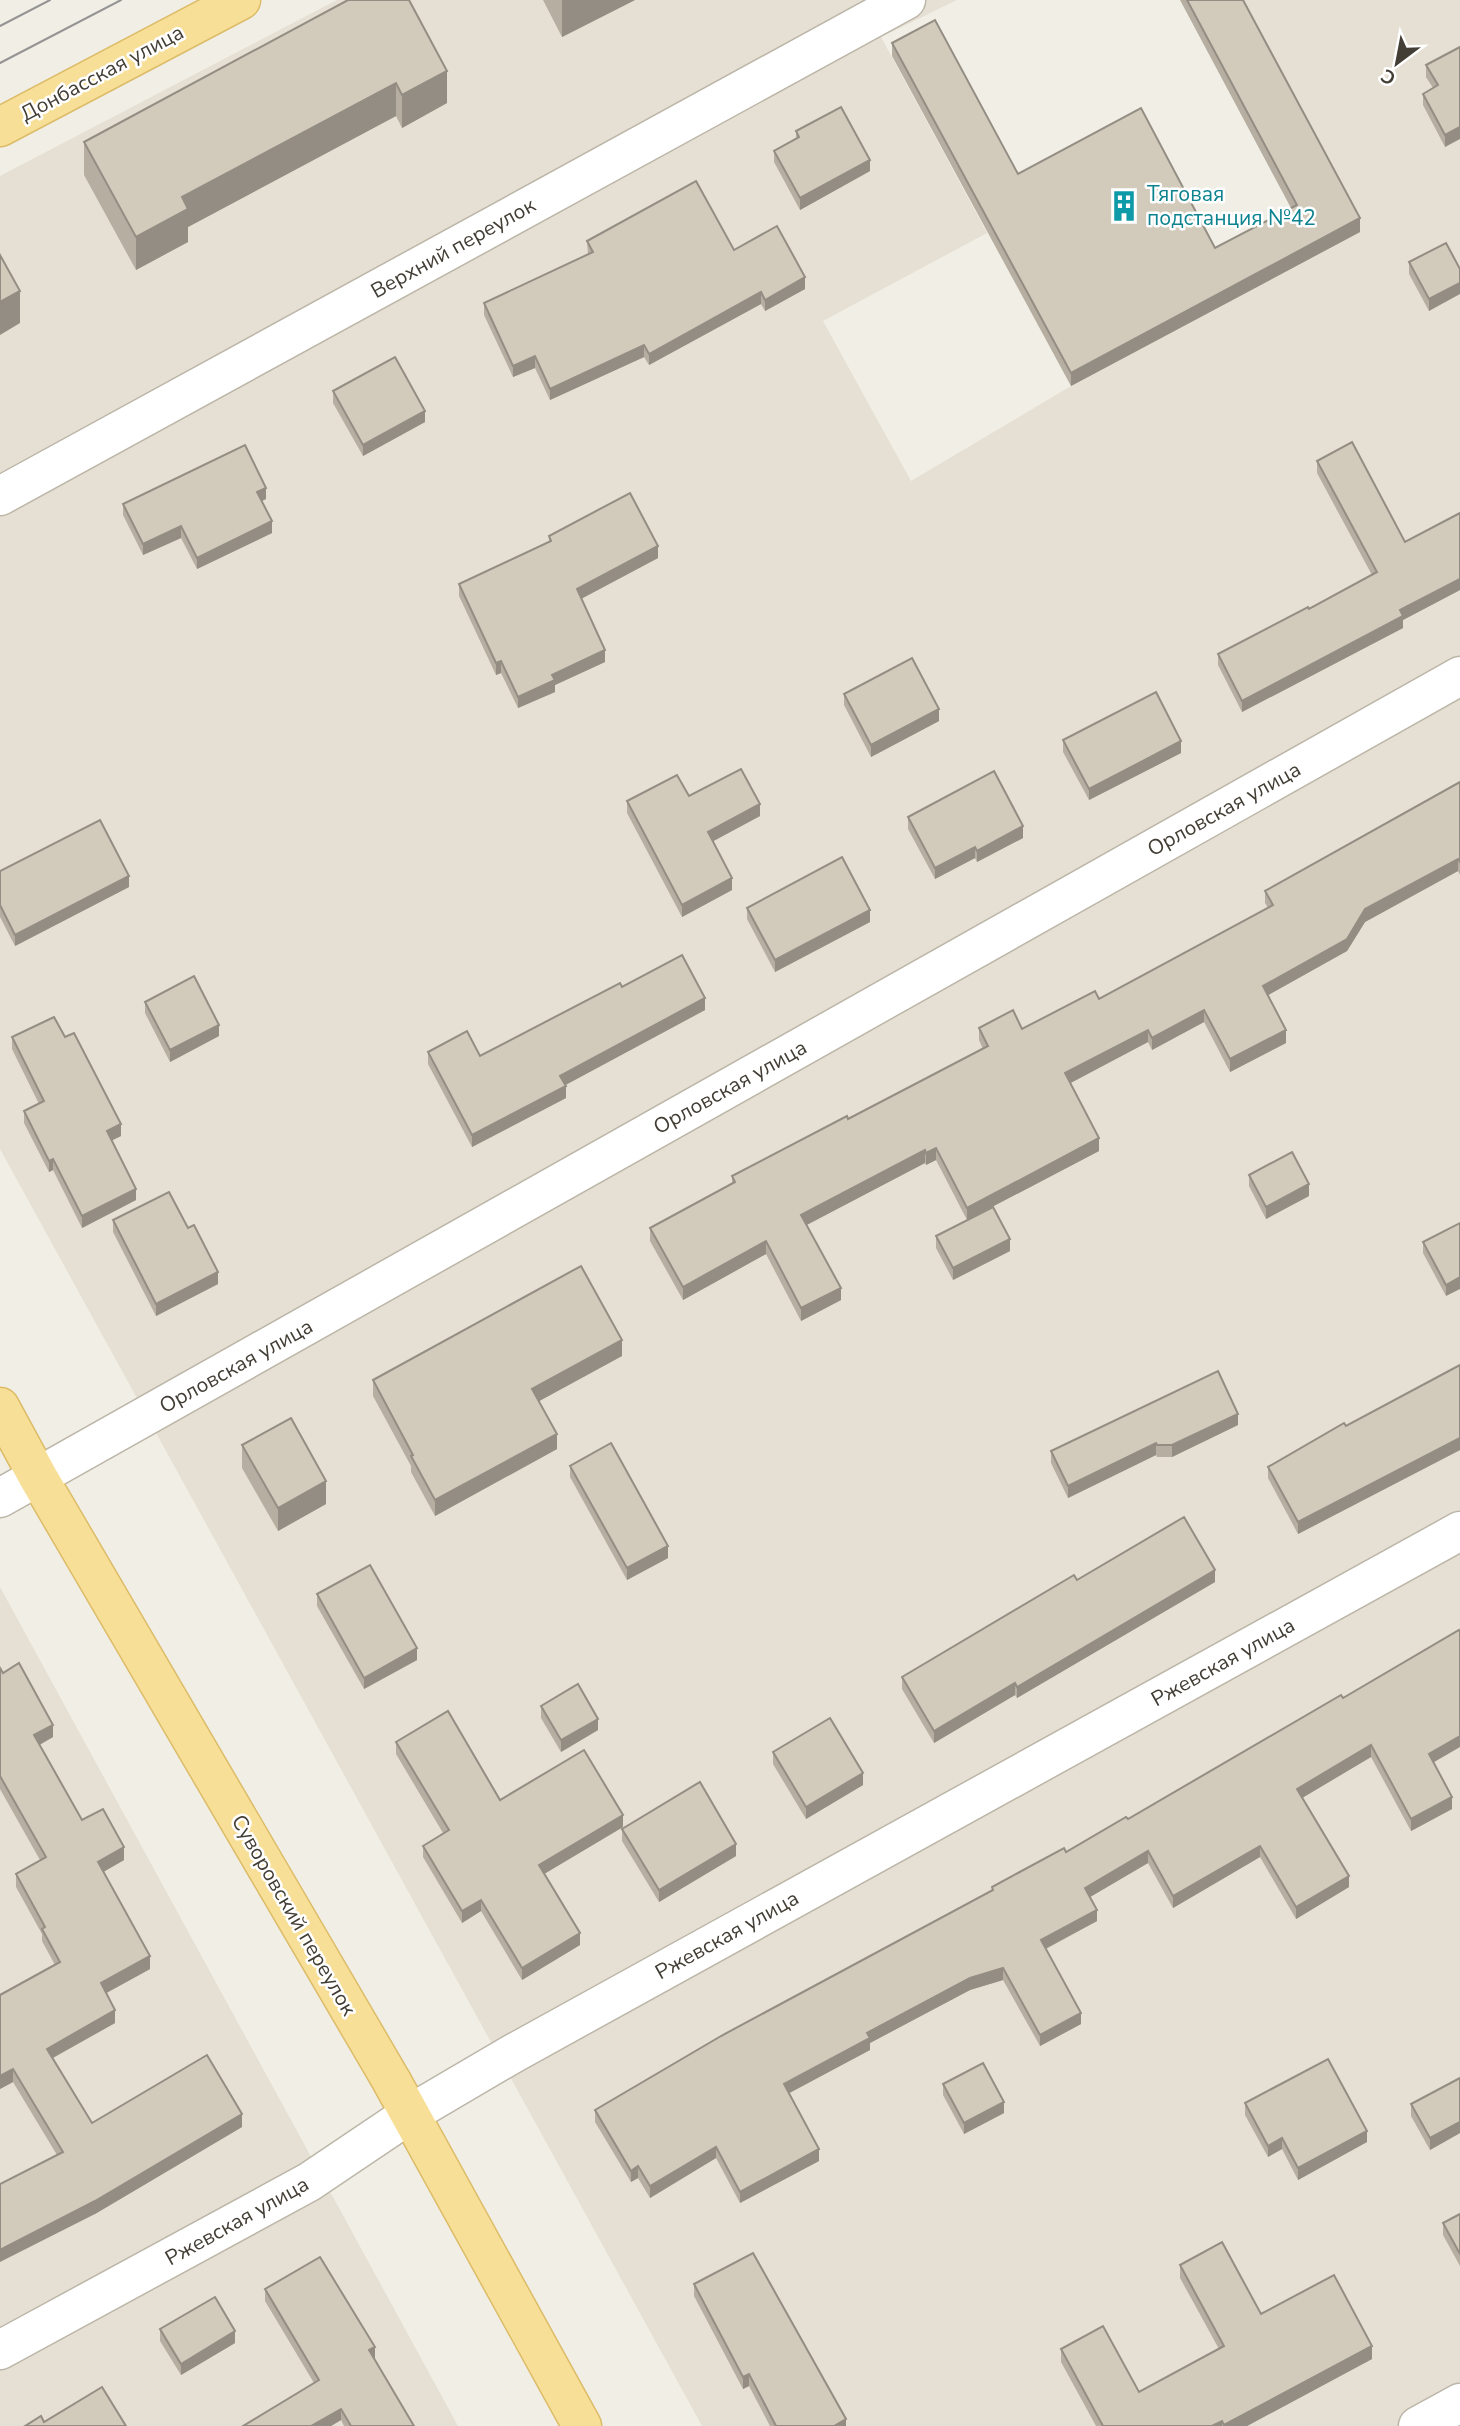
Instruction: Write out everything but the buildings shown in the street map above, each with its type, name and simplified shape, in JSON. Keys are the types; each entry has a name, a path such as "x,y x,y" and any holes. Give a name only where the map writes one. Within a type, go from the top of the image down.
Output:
{"main road":[{"name":"Донбасская улица","path":"0,127 241,0"},
{"name":"Суворовский переулок","path":"0,1407 38,1477 410,2114 582,2426"}],"street":[{"name":"Верхний переулок","path":"0,496 905,0"},
{"name":"Орловская улица","path":"0,1498 1460,676"},
{"name":"Ржевская улица","path":"0,2350 309,2182 410,2114 513,2053 1460,1531"},
{"path":"1418,2426 1460,2403"}],"shaded area":[{"path":"337,0 957,0 881,37 987,233 823,321 911,481 1071,386 1360,232 1236,0 1460,0 1460,2426 702,2426 0,1149 0,176"},
{"path":"0,1587 458,2426 0,2426"}],"tram line":[{"path":"0,26 50,0"},
{"path":"0,63 121,0"}],"place":[{"name":"Тяговая подстанция №42","path":"1124,206"}]}
